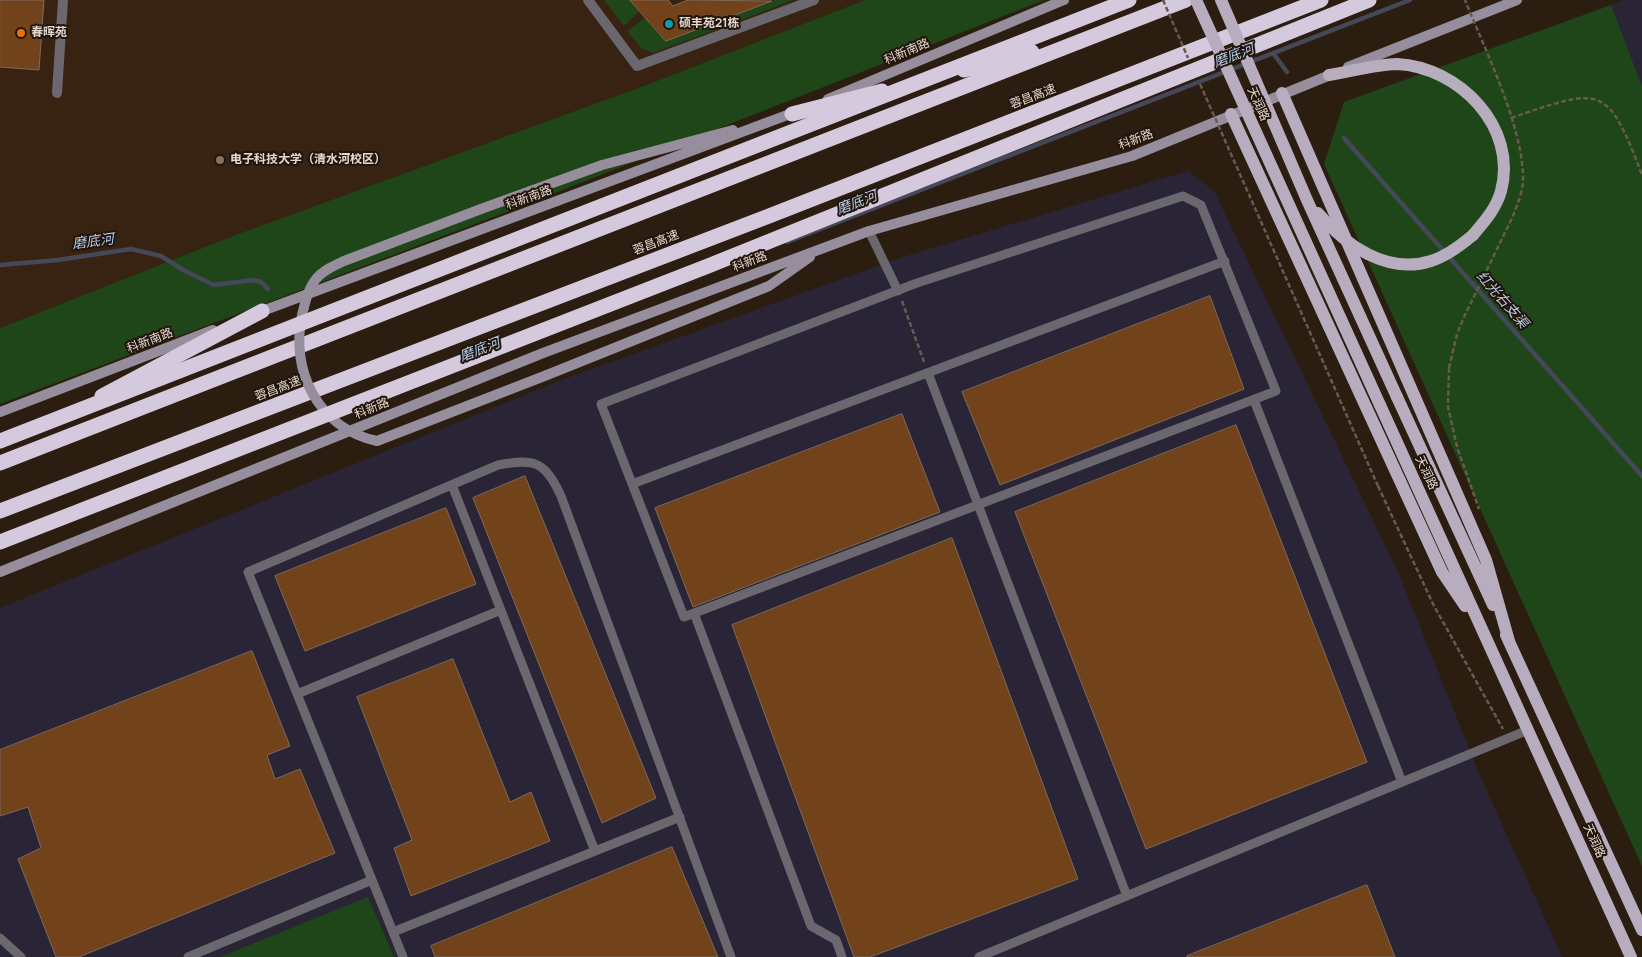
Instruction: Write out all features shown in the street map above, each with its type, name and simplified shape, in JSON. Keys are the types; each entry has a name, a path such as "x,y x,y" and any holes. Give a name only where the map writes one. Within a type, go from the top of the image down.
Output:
{"highway":[{"path":"0,441 1129,0"},
{"path":"0,463 1186,0"},
{"name":"蓉昌高速","path":"0,512 1321,0"},
{"path":"0,542 708,266 1369,0"},
{"path":"792,114 1094,36"},
{"path":"0,449 262,311"}],"main road":[{"name":"科新南路","path":"0,412 262,311 792,114 1064,0"},
{"name":"天润路","path":"1196,0 1630,957"},
{"name":"天润路","path":"1220,0 1397,397 1642,930"},
{"name":"科新路","path":"0,572 543,353 869,231 1132,156 1282,93 1517,0"},
{"path":"1308,200 1330,227 1355,246 1388,264 1430,262 1452,252 1473,235 1490,215 1501,191 1503,172 1500,145 1485,110 1451,82 1425,70 1397,64 1329,75"},
{"path":"1282,93 1486,560 1509,641"},
{"path":"792,114 602,165 344,260 326,270 315,280 306,301 299,330 301,365 317,403 340,426 358,437 376,441 769,286 822,248"},
{"path":"1231,114 1442,572 1486,638"}],"street":[{"path":"57,93 64,0"},
{"path":"588,0 637,66 814,0"}],"lane":[{"path":"1183,196 1201,205 1225,261 1276,391 684,617 600,404 898,290 1183,196"},
{"path":"869,231 898,290"},
{"path":"632,484 926,369 1225,261"},
{"path":"926,369 1127,896"},
{"path":"1254,400 1402,782"},
{"path":"403,957 248,572 498,465 520,461 538,464 553,479 732,957"},
{"path":"452,485 595,851"},
{"path":"297,694 501,610"},
{"path":"694,613 811,926 836,940 842,957"},
{"path":"979,957 1528,730"},
{"path":"393,932 680,817"},
{"path":"188,957 372,880"},
{"path":"0,938 21,957"}],"path":[{"path":"1163,0 1190,63"},
{"path":"1465,0 1512,118 1521,152 1524,176 1520,198 1457,334 1450,368 1448,407 1457,447 1478,502 1480,515 1473,529"},
{"path":"1198,81 1378,486 1434,606 1508,738"},
{"path":"1512,118 1584,96 1603,100 1620,121 1642,175"},
{"path":"907,315 926,369"}],"shaded area":[{"name":"电子科技大学（清水河校区）","path":"0,0 865,0 649,84 233,236 0,328"},
{"path":"1623,0 1642,0 1642,86 1611,5"},
{"path":"1188,171 1214,191 1399,574 1480,776 1562,957 0,957 0,608 564,379 906,256"}],"green space":[{"path":"604,0 630,0 639,11 624,26"},
{"path":"775,0 793,0 739,21 736,15"},
{"path":"865,0 1044,0 517,208 0,404 0,328 233,236 649,84"},
{"path":"1611,5 1642,86 1642,866 1324,164 1344,102"},
{"path":"645,18 666,41 728,18 731,24 653,53 642,49 627,31"},
{"path":"368,897 394,957 220,957"}],"building":[{"name":"春晖苑","path":"0,0 44,0 39,70 0,67"},
{"path":"630,0 668,0 673,6 688,0 772,1 666,41"},
{"path":"1210,296 1244,389 1000,485 962,392"},
{"path":"902,414 940,512 693,607 655,508"},
{"path":"1236,425 1367,762 1146,849 1015,512"},
{"path":"525,476 656,798 602,823 473,498"},
{"path":"446,508 476,584 305,651 275,576"},
{"path":"952,538 1078,879 870,957 854,957 732,625"},
{"path":"252,651 290,746 267,755 275,779 300,769 335,853 79,957 56,957 18,859 41,848 28,807 0,816 0,750"},
{"path":"453,659 510,802 531,792 550,841 411,896 394,848 412,840 357,697"},
{"path":"672,847 718,957 435,957 431,946"},
{"path":"1367,885 1395,957 1187,957 1187,956"}],"waterway":[{"name":"磨底河","path":"787,242 1410,0"},
{"name":"红光右支渠","path":"1273,53 1287,72"},
{"name":"红光右支渠","path":"1344,138 1642,476"},
{"name":"磨底河","path":"0,265 58,260 131,249 161,256 185,271 214,285 253,280 261,282 268,289"}],"place":[{"name":"硕丰苑21栋","path":"669,24"},
{"name":"春晖苑","path":"21,33"},
{"name":"电子科技大学（清水河校区）","path":"220,160"}]}
